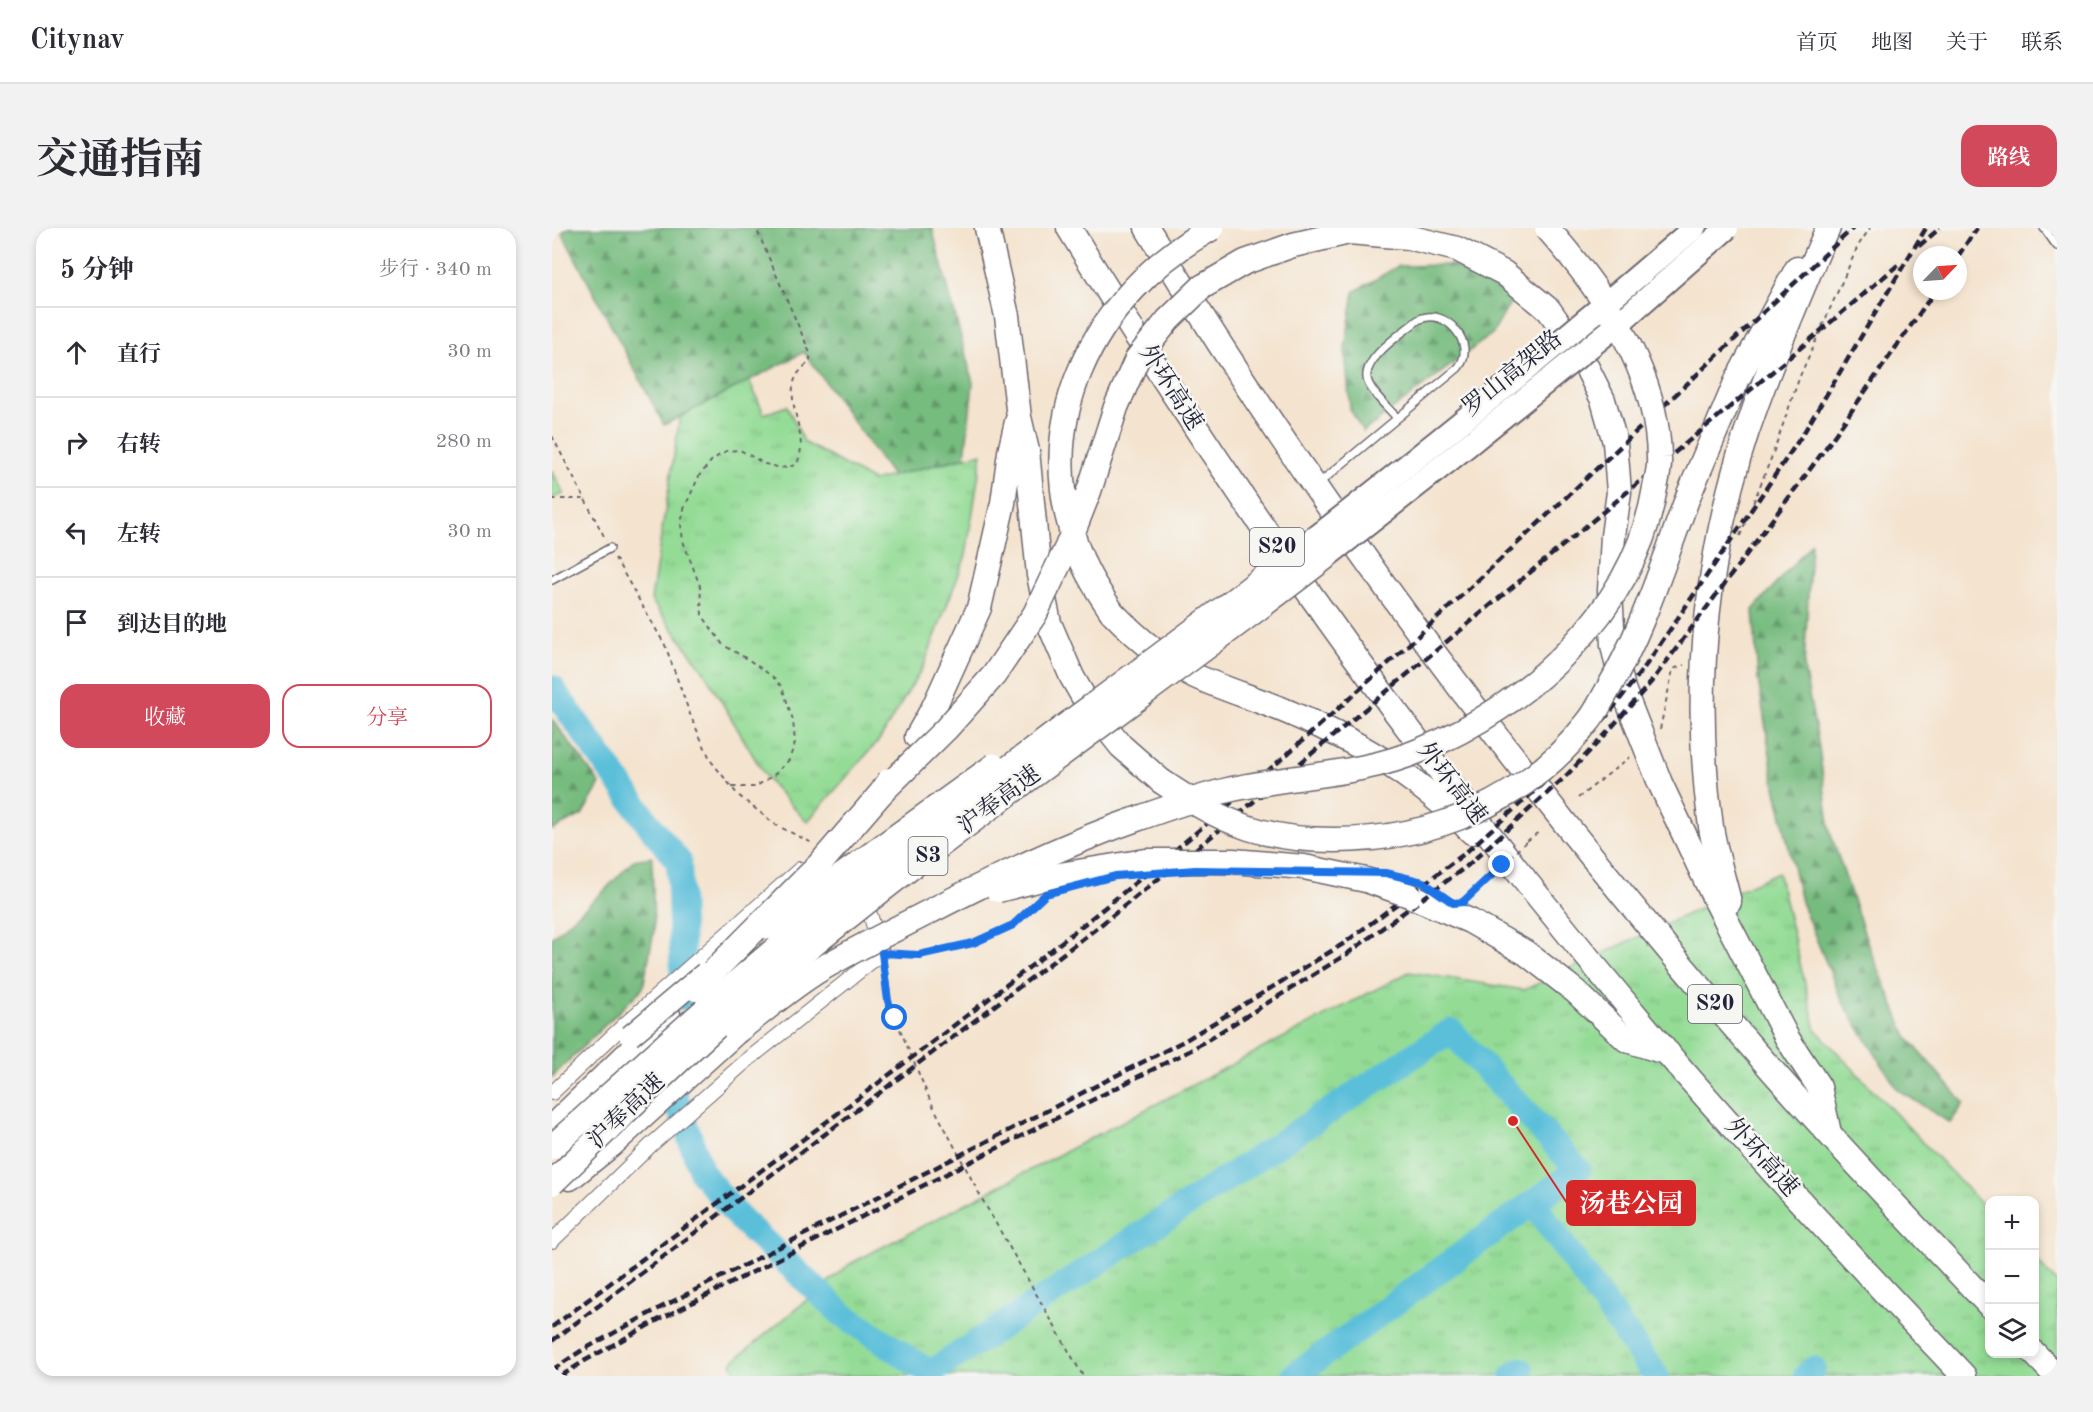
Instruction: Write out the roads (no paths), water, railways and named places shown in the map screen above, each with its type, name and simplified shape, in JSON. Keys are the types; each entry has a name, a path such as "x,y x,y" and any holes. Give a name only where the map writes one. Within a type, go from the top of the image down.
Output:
{"highway":[{"path":"987,228 1007,316 1019,417 1027,451 1043,599 1055,638 1072,677 1098,717 1121,746 1161,781 1191,802 1251,829 1286,837 1320,840 1364,840 1409,834 1444,824 1490,805 1528,781 1561,753 1589,721 1616,675 1630,644 1738,378 1789,282 1826,228"},
{"name":"外环高速","path":"1069,228 1168,386 1305,587 1409,729 1504,852 1668,1053 1839,1245 1964,1376"},
{"name":"S20","path":"1147,228 1224,350 1316,485 1430,645 1575,835 1720,1011 1830,1135 1987,1304"},
{"path":"1212,228 1162,262 1125,297 1096,337 1074,383 1067,409 1061,461 1066,510 1082,562 1112,612 1132,633 1153,650 1194,675 1297,715 1372,753 1435,798 1485,845 1504,852"},
{"path":"552,1193 610,1146 736,1032 819,970 906,924 993,879 1133,820 1228,790 1363,768 1419,751 1471,727 1516,698 1554,666 1592,623 1626,573 1649,519 1660,460 1652,403 1631,349 1595,288 1547,228"},
{"name":"罗山高架路","path":"1321,547 1434,445 1568,336 1694,228"},
{"name":"罗山高架路","path":"1321,547 1617,325 1727,228"},
{"path":"1760,986 1730,904 1712,828 1704,751 1705,639 1721,532 1737,465 1756,406 1826,228"},
{"path":"552,1127 696,989 819,865 882,792 946,729 994,675 1035,614 1067,547 1089,491 1116,407 1137,359 1168,320 1202,287 1245,262 1293,244 1349,232 1408,237 1457,249 1504,273 1549,310 1580,354 1603,400 1615,442 1619,492 1613,536 1610,591 1613,645 1623,689 1640,735 1677,819 1787,1038 1819,1087 1830,1135"},
{"path":"882,792 934,707 979,608 1003,503 1010,452 1019,417"},
{"name":"沪奉高速","path":"552,1147 712,1002 843,894 969,797 1321,547"},
{"name":"沪奉高速","path":"552,1183 726,1018 856,911 1134,702 1321,547"},
{"path":"906,924 1009,887 1053,876 1146,861 1233,861 1304,867 1366,880 1409,895 1470,921 1526,953 1575,990 1627,1040 1668,1053"},
{"path":"2039,1358 2056,1376"}],"main road":[{"path":"627,1030 1031,738 1251,574 1435,431 1598,299 1680,228"},
{"path":"626,1104 984,823 1271,609 1451,470 1628,326 1740,228"}],"street":[{"path":"552,1093 627,1030 721,940 821,850 838,864 864,895 882,953 745,1062 651,1145 552,1241"}],"lane":[{"path":"2044,228 2057,246"},
{"path":"1316,485 1458,368 1465,357 1464,344 1448,323 1437,316 1418,320 1374,357 1367,368 1367,381 1397,418"},
{"path":"552,580 610,548"}],"waterway":[{"path":"552,688 650,826 679,862 683,986 681,997"},
{"path":"930,1373 1451,1031 1578,1170 1294,1376"},
{"path":"669,1068 669,1078 702,1173 739,1218 842,1314 932,1376"},
{"path":"1533,1203 1656,1376"},
{"path":"1806,1376 1813,1369"},
{"path":"1513,1376 1521,1370"}],"railway":[{"path":"552,1327 968,1015 1211,820 1419,635 1853,228"},
{"path":"552,1370 581,1351 654,1311 1184,1041 1343,944 1464,854 1558,770 1607,716 1646,665 1803,434 1926,228"},
{"path":"1919,246 1940,228"},
{"path":"1965,246 1977,228"},
{"path":"552,1341 1093,931 1217,832 1899,264"},
{"path":"561,1376 658,1320 1191,1050 1347,954 1467,866 1565,777 1652,681 1825,449 1929,300"}],"place":[{"name":"汤巷公园","path":"1513,1121"}]}
